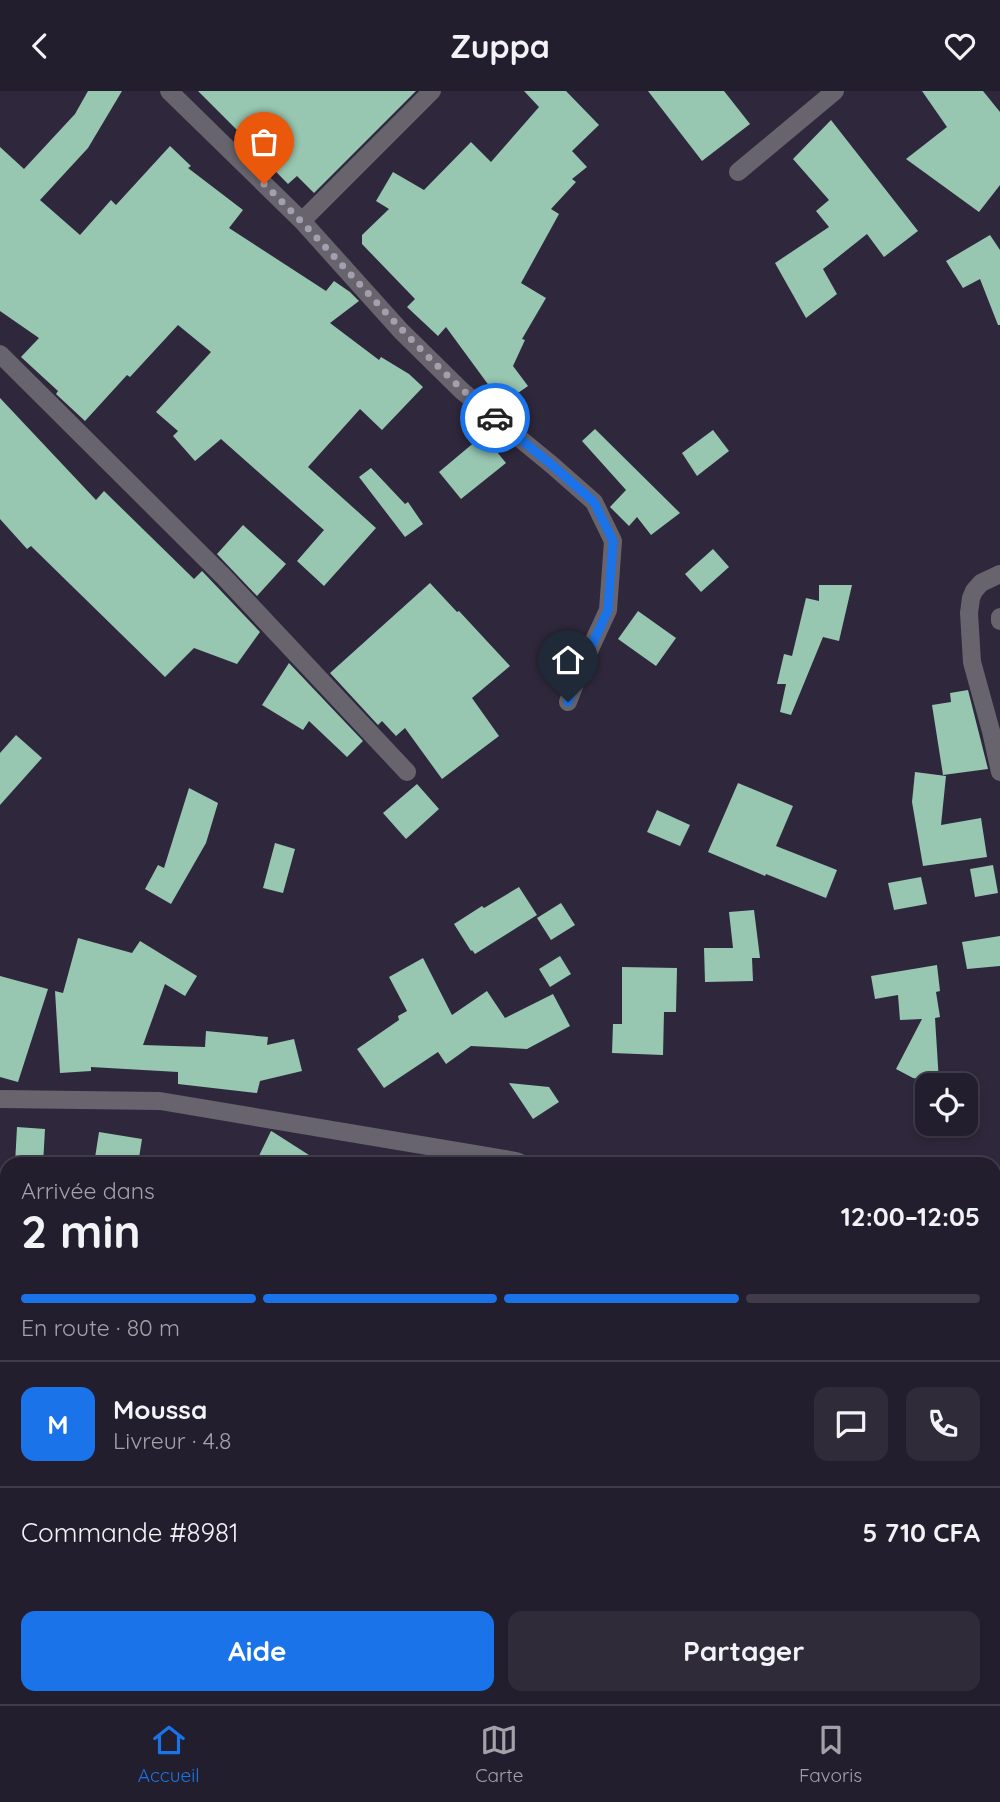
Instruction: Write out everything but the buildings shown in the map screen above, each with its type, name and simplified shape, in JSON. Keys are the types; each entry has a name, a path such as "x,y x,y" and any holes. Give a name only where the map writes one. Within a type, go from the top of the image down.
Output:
{"street":[{"path":"169,91 302,221 401,331 462,391 594,502 613,541 608,610 568,702"},
{"path":"302,221 432,91"},
{"path":"738,172 835,91"},
{"path":"0,354 223,576 407,772"},
{"path":"1000,574 981,583 974,591 969,613 972,662 1000,772"},
{"path":"0,1099 160,1101 492,1157"}],"way so far":[{"path":"264,184 302,221 401,331 462,391 495,418"}],"route":[{"path":"495,418 594,502 613,541 608,610 568,702"}]}
